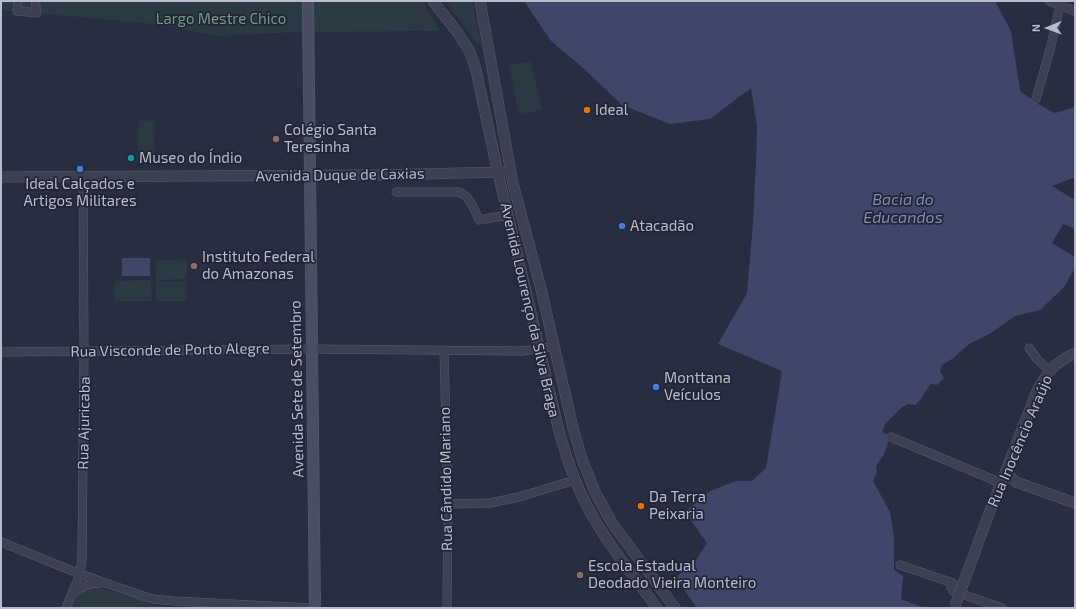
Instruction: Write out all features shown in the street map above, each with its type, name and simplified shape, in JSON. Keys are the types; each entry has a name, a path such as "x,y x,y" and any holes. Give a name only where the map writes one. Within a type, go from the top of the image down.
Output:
{"main road":[{"name":"Avenida Sete de Setembro","path":"308,1 315,608"}],"street":[{"path":"18,1 17,11 37,13 35,1"},
{"name":"Avenida Lourenço da Silva Braga","path":"433,1 458,33 470,52 476,70 498,173 559,431 575,480 593,516 657,608"},
{"name":"Avenida Lourenço da Silva Braga","path":"480,1 511,172 573,428 588,477 603,508 675,608"},
{"path":"1049,1 1061,3 1075,11"},
{"path":"1036,99 1061,3"},
{"name":"Avenida Duque de Caxias","path":"1,177 511,172"},
{"name":"Rua Ajuricaba","path":"66,608 81,574 82,558 84,352 83,177"},
{"path":"396,192 459,192 463,193 469,200 479,220 508,215"},
{"name":"Rua Visconde de Porto Alegre","path":"1,352 312,349 522,351 554,346"},
{"path":"1029,348 1037,359 1049,370"},
{"name":"Rua Cândido Mariano","path":"444,350 448,504 447,608"},
{"name":"Rua Inocêncio Araújo","path":"954,607 1037,391 1049,370 1075,353"},
{"path":"559,431 573,428"},
{"path":"891,437 1001,483 1016,482"},
{"path":"1005,472 1016,482 1075,503"},
{"path":"448,504 496,502 575,480"},
{"path":"1,542 81,574 143,596 164,600 310,608"},
{"path":"900,565 953,583 951,587 953,591 1002,608"},
{"path":"72,594 88,584 96,582 106,583"}],"green space":[{"name":"Largo Mestre Chico","path":"1,1 423,1 440,31 300,32 216,36 154,24 1,10"},
{"path":"445,1 473,1 481,43 476,44"},
{"path":"531,61 542,110 519,115 509,66"},
{"path":"139,120 155,121 154,158 137,157"},
{"path":"187,259 187,279 156,280 155,260"},
{"path":"151,280 152,301 115,301 115,281"},
{"path":"156,281 187,281 187,301 156,301"},
{"path":"92,585 159,606 197,608 69,608 77,594"}],"water":[{"name":"Bacia do Educandos","path":"524,1 995,1 1011,31 1020,91 1038,104 1055,113 1072,108 1075,105 1075,177 1052,186 1075,200 1075,229 1063,224 1052,243 1075,257 1075,267 1065,286 1040,310 1015,316 991,333 969,344 952,359 942,365 940,371 944,378 937,385 931,384 916,405 908,404 901,408 885,424 882,432 888,435 888,444 876,466 877,472 873,481 890,512 894,537 894,570 903,576 901,599 925,608 697,608 676,578 684,569 696,560 707,543 685,512 710,491 736,481 752,481 766,468 782,371 718,344 747,293 753,223 757,126 751,88 710,119 670,124 622,105 583,68 551,41"},
{"path":"122,258 150,258 150,276 122,276"}],"place":[{"name":"Ideal","path":"587,110"},
{"name":"Colégio Santa Teresinha","path":"276,139"},
{"name":"Museo do Índio","path":"131,158"},
{"name":"Ideal Calçados e Artigos Militares","path":"80,169"},
{"name":"Atacadão","path":"622,226"},
{"name":"Instituto Federal do Amazonas","path":"194,266"},
{"name":"Monttana Veículos","path":"656,387"},
{"name":"Da Terra Peixaria","path":"641,506"},
{"name":"Escola Estadual Deodado Vieira Monteiro","path":"580,575"}]}
